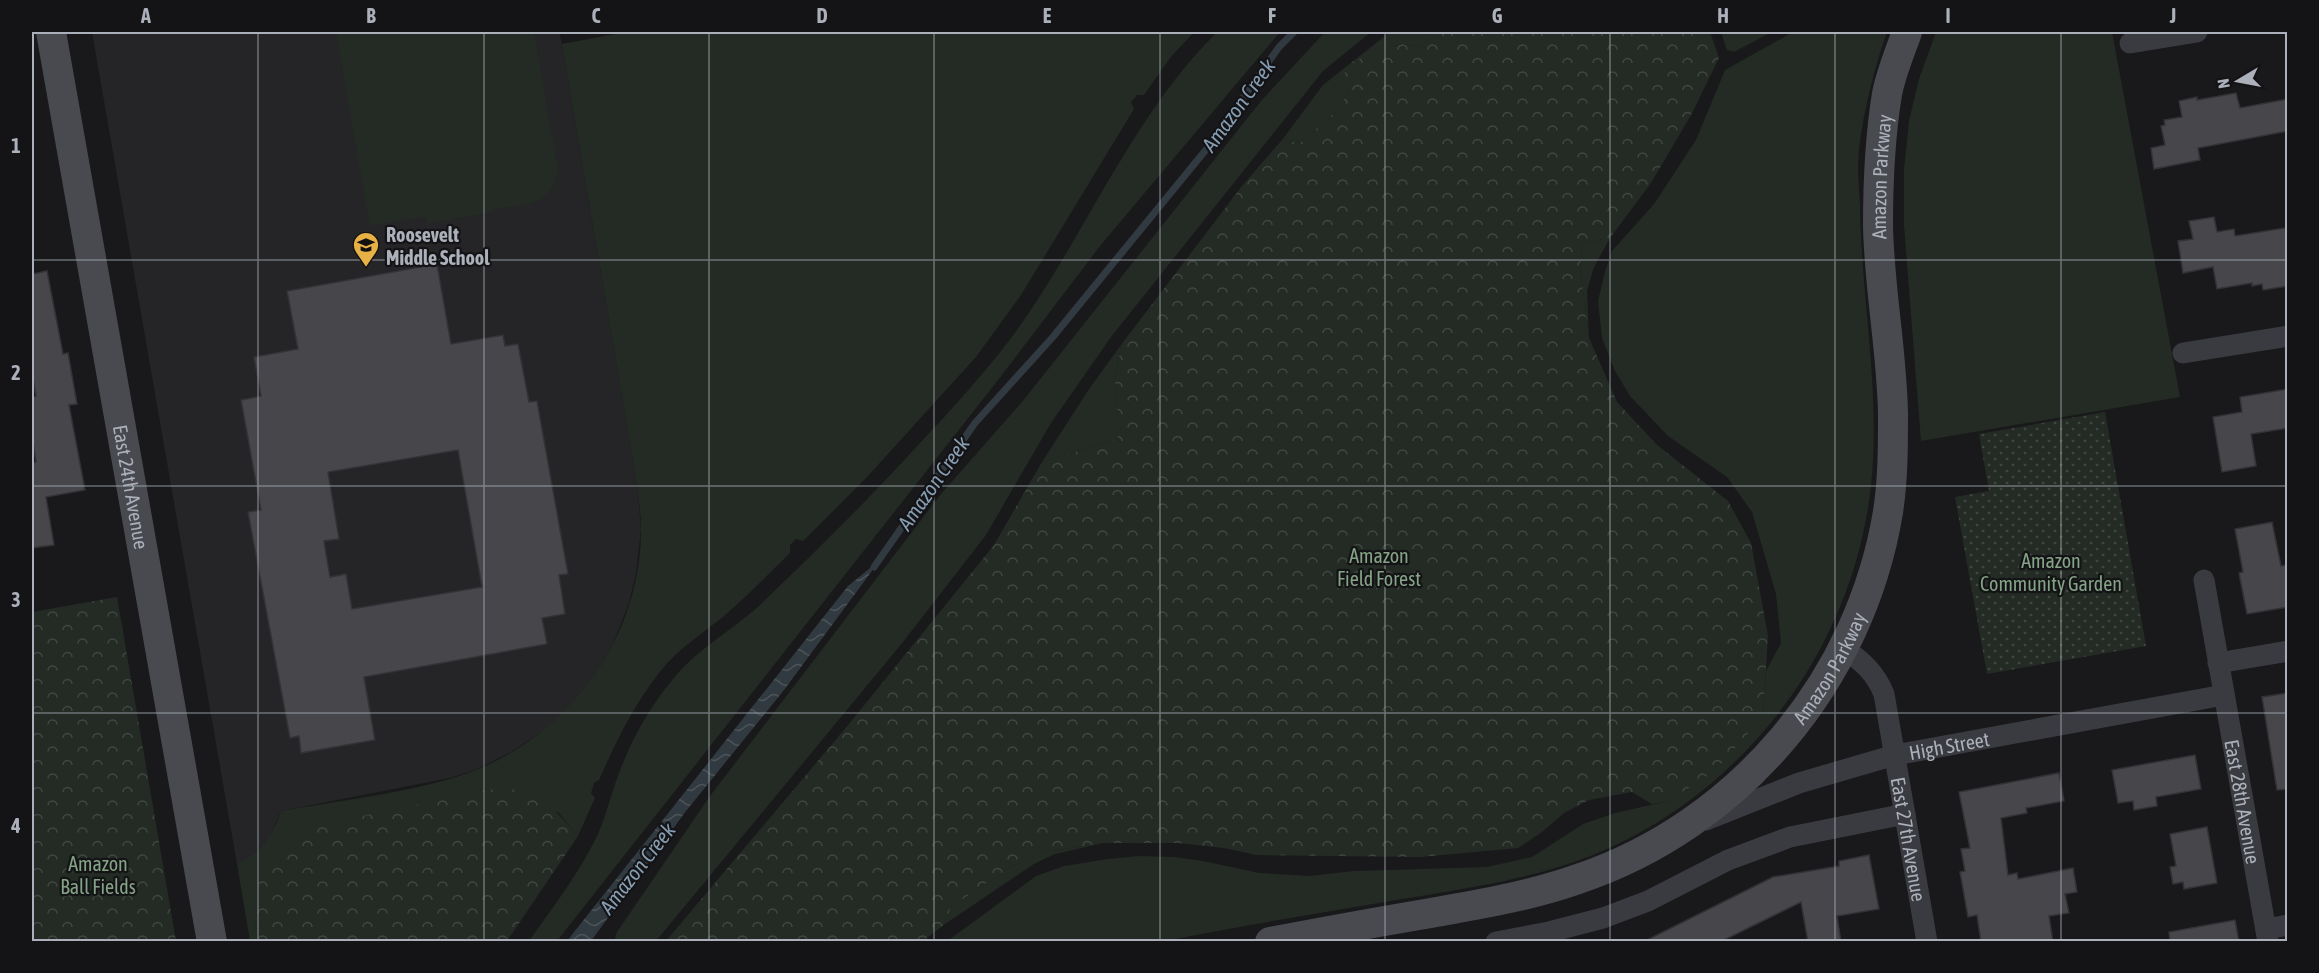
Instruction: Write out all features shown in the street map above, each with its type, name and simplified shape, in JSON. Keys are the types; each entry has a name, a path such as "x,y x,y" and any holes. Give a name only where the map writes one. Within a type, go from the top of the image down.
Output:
{"main road":[{"name":"East 24th Avenue","path":"51,32 212,942"},
{"name":"Amazon Parkway","path":"1270,942 1524,896 1580,879 1638,855 1683,829 1720,802 1757,769 1790,732 1819,691 1859,615 1876,563 1888,511 1893,452 1892,391 1878,226 1880,151 1888,91 1907,32"}],"street":[{"path":"2130,43 2197,32"},
{"path":"2183,353 2288,336"},
{"name":"East 28th Avenue","path":"2204,580 2267,935"},
{"name":"East 27th Avenue","path":"1843,648 1866,664 1878,678 1884,694 1927,942"},
{"path":"2218,663 2288,651"},
{"name":"High Street","path":"1683,829 1799,783 1894,755 2224,695"},
{"path":"1496,942 1549,932 1603,918 1648,902 1728,860 1790,837 1905,814"},
{"path":"2267,935 2288,925"}],"shaded area":[{"name":"Roosevelt Middle School","path":"92,32 559,32 562,44 638,491 641,529 636,574 629,603 613,644 593,679 570,708 543,731 509,753 478,769 450,778 281,811 269,839 247,860 237,864"}],"green space":[{"path":"336,32 534,32 558,170 550,191 534,202 492,210 492,212 428,223 426,216 370,226"},
{"path":"626,32 1194,32 1170,58 1144,95 1137,95 1131,102 1134,109 1021,295 976,357 868,476 803,541 796,539 790,545 790,553 766,577 724,616 681,650 659,673 633,711 599,780 594,783 591,793 595,798 578,836 558,812 255,919 259,941 250,941 237,864 252,855 265,843 281,811 380,795 454,778 511,753 543,730 571,704 595,674 615,640 629,605 638,567 641,528 638,491 562,44"},
{"path":"1217,32 1280,32 1100,246 1002,375 557,941 529,941 566,889 591,848 602,825 628,752 658,698 682,668 761,604 822,545 901,464 978,379 1011,338 1037,300 1132,141 1158,103 1186,66"},
{"path":"1325,32 1371,32 1323,71 1111,337 1051,423 986,535 903,642 656,941 614,942 617,932 710,796 941,494 1022,402 1261,101"},
{"path":"1390,32 1433,32 1422,47 1402,44 1385,49 1349,88 1339,109 1300,143 1282,140 1323,85"},
{"name":"Amazon Field Forest","path":"1433,32 1710,32 1719,58 1691,115 1651,183 1610,238 1583,242 1580,267 1589,338 1617,402 1656,444 1728,501 1751,543 1768,636 1763,716 1715,771 1668,801 1652,804 1632,792 1589,800 1564,813 1518,848 1420,857 1257,855 1224,848 1178,843 1104,843 1044,852 1012,866 951,907 945,924 923,941 666,941 849,724 994,545 1042,462 1118,439 1115,381 1121,345 1242,186 1282,140 1300,143 1339,109 1349,88 1342,77 1352,62 1402,44 1422,47"},
{"path":"1721,32 1772,32 1734,52 1727,50"},
{"path":"1793,32 1887,32 1867,104 1858,163 1861,240 1874,416 1871,486 1860,547 1841,605 1814,659 1781,710 1741,756 1695,796 1644,830 1588,857 1506,881 1163,940 946,942 1036,876 1064,866 1108,859 1138,856 1174,857 1259,873 1309,876 1354,871 1487,867 1532,857 1583,824 1615,813 1668,801 1763,716 1766,671 1781,643 1776,594 1752,512 1727,477 1668,436 1630,396 1615,371 1602,338 1598,301 1612,251 1654,204 1696,140 1725,70"},
{"path":"1936,32 2112,32 2180,397 1921,441 1904,225 1904,170 1909,121 1919,79"},
{"path":"1610,238 1594,267 1587,291 1589,338 1580,267 1583,242"},
{"path":"1121,345 1115,381 1118,439 1042,462 1089,389"},
{"name":"Amazon Community Garden","path":"2105,412 2146,646 1987,674 1955,497 1989,491 1979,434"},
{"name":"Amazon Ball Fields","path":"117,597 176,941 32,941 32,612"},
{"path":"504,787 528,794 546,804 578,836 507,941 259,941 255,919 259,882 281,852 312,830 332,822"},
{"path":"1104,843 1055,854 1034,864 945,924 951,907 1012,866 1044,852"}],"water":[{"path":"880,560 784,690 686,811 591,941 567,941 848,586"}],"building":[{"path":"2236,93 2240,108 2288,99 2288,131 2198,148 2200,160 2154,169 2151,148 2165,145 2161,126 2165,125 2164,120 2182,117 2179,101"},
{"path":"2214,217 2217,232 2234,229 2235,236 2285,228 2288,245 2288,286 2263,290 2262,284 2252,286 2252,283 2217,289 2213,267 2183,273 2178,241 2193,239 2189,221"},
{"path":"437,264 451,344 503,335 505,346 518,344 529,402 537,401 568,574 559,575 565,614 542,618 547,644 364,677 375,740 301,753 299,736 290,738 248,512 261,510 241,400 261,396 254,357 298,349 287,291","holes":["458,450 482,587 352,609 346,574 330,577 324,541 339,539 328,472"]},
{"path":"47,271 63,354 68,353 77,404 69,405 85,490 46,497 54,545 32,548 32,463 36,462 32,436 32,397 36,396 32,373 32,274"},
{"path":"2288,389 2288,428 2251,434 2256,466 2222,472 2213,417 2242,412 2240,397"},
{"path":"2272,522 2281,566 2288,565 2288,607 2247,614 2239,573 2243,572 2235,529"},
{"path":"2288,693 2288,789 2277,790 2262,697"},
{"path":"2195,755 2201,789 2156,797 2157,806 2134,810 2133,801 2118,803 2112,770"},
{"path":"2059,773 2064,801 2026,808 2027,813 2001,818 2008,875 2017,873 2018,879 2073,868 2077,892 2065,894 2069,913 2049,916 2053,942 1981,942 1977,915 1968,917 1960,872 1965,871 1961,849 1970,848 1959,792"},
{"path":"2207,827 2217,883 2184,889 2183,882 2173,884 2170,867 2176,866 2170,834"},
{"path":"1869,855 1879,909 1837,916 1841,942 1808,942 1801,902 1720,942 1643,942 1773,877 1839,866 1839,861"},
{"path":"2235,920 2239,942 2170,942 2169,932"}],"waterway":[{"name":"Amazon Creek","path":"874,567 975,423 1052,338 1209,146 1279,47 1294,32"}],"place":[{"name":"Roosevelt Middle School","path":"366,268"}]}
